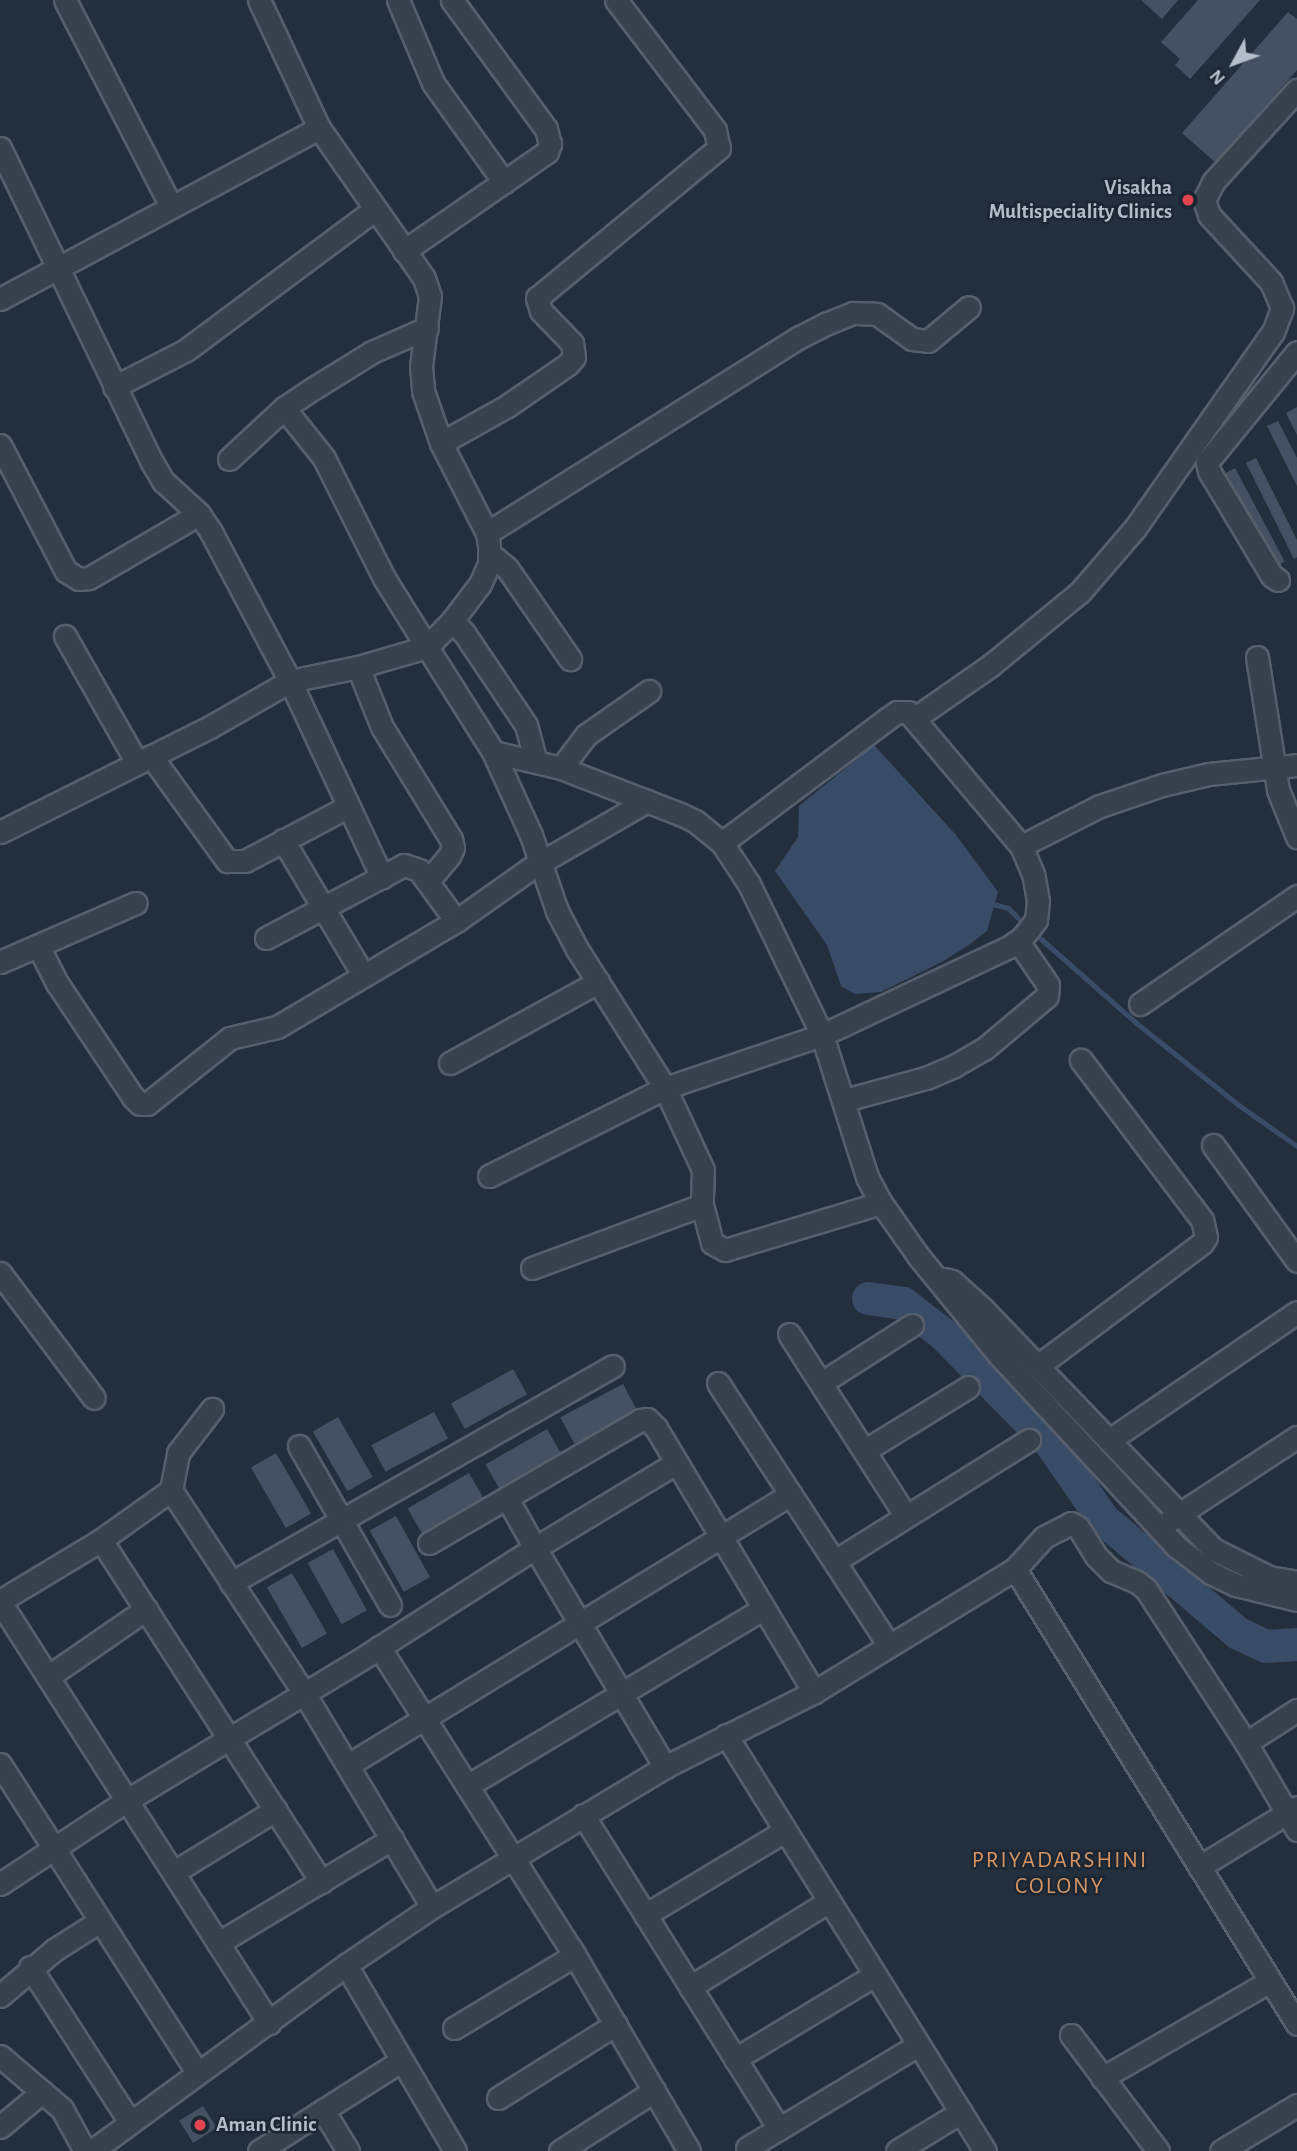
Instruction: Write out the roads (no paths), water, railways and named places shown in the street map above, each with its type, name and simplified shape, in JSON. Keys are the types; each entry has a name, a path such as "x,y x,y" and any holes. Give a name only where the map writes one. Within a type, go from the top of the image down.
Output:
{"street":[{"path":"65,0 171,206"},
{"path":"259,0 319,128 424,278 430,296 421,366 422,391 441,443 488,543 569,659"},
{"path":"398,0 433,83 504,182"},
{"path":"404,251 547,152 550,137 452,0"},
{"path":"441,443 507,406 574,358 572,343 541,311 537,298 719,148 715,130 616,0"},
{"path":"915,718 991,665 1080,592 1135,528 1273,332 1282,308 1271,282 1209,215 1204,200 1213,182 1297,90"},
{"path":"0,299 319,128"},
{"path":"1,151 56,270 163,481 199,514 290,681 382,877"},
{"path":"114,387 186,350 375,209"},
{"path":"488,543 800,337 828,323 853,313 877,314 912,339 928,341 969,307"},
{"path":"229,459 284,408 372,352 427,328"},
{"path":"1278,580 1272,576 1207,462 1295,361"},
{"path":"284,408 324,458 384,578 493,752 540,862 557,911 665,1088 703,1170 702,1205 712,1243 725,1250 881,1203"},
{"path":"0,445 65,571 79,579 89,578 199,514"},
{"path":"0,832 144,760 290,681 358,667 427,647 452,621 480,584 489,564 488,543"},
{"path":"452,621 464,633 526,725 536,762"},
{"path":"65,636 144,760 228,861 245,861 347,807"},
{"path":"1257,657 1274,766 1283,806 1297,837"},
{"path":"358,667 382,727 451,839 453,848 449,856 428,881"},
{"path":"561,768 586,735 649,691"},
{"path":"489,1177 665,1088 822,1035 1018,940 1036,920 1038,901 1033,874 1021,846 908,712 897,712 722,843"},
{"path":"493,752 561,768 647,801 695,821 722,843 749,884 822,1035 845,1100 867,1177 881,1203 933,1275 998,1354 1091,1451 1156,1528 1211,1573 1236,1585 1297,1600"},
{"path":"1021,846 1100,806 1163,785 1209,774 1297,765"},
{"path":"37,946 57,983 139,1104 148,1104 230,1038 277,1027 456,921 540,862 647,801"},
{"path":"284,840 363,975"},
{"path":"266,938 404,865 419,870 456,921"},
{"path":"1140,1004 1297,896"},
{"path":"0,962 136,903"},
{"path":"845,1100 926,1078 954,1066 984,1049 1047,996 1048,985 1018,940"},
{"path":"450,1063 598,982"},
{"path":"1039,1365 1202,1243 1206,1237 1202,1220 1081,1060"},
{"path":"1213,1145 1297,1261"},
{"path":"532,1268 702,1205"},
{"path":"0,1273 94,1398"},
{"path":"933,1275 952,1281 962,1289 1111,1439 1213,1549 1230,1560 1269,1577 1297,1582"},
{"path":"1111,1439 1297,1312"},
{"path":"821,1383 912,1325"},
{"path":"789,1334 906,1517"},
{"path":"231,1583 613,1366"},
{"path":"718,1384 889,1645"},
{"path":"864,1451 968,1387"},
{"path":"212,1409 178,1453 171,1490 304,1693 432,1907"},
{"path":"429,1543 640,1420 652,1423 814,1692"},
{"path":"1156,1528 1297,1437"},
{"path":"835,1561 1029,1440"},
{"path":"299,1446 390,1605"},
{"path":"0,1884 129,1799 676,1463"},
{"path":"171,1490 101,1539 0,1602 129,1799 269,2023"},
{"path":"348,1765 791,1494"},
{"path":"507,1498 619,1694 665,1767"},
{"path":"92,2151 346,1965 432,1907 665,1767 814,1692 1015,1569 1044,1537 1064,1524 1078,1527 1104,1565 1146,1589 1294,1817 1199,1867"},
{"path":"101,1539 321,1882"},
{"path":"1015,1569 1297,2024"},
{"path":"49,1676 146,1609"},
{"path":"467,1786 763,1609"},
{"path":"379,1647 575,1955 689,2151"},
{"path":"1246,1743 1297,1710"},
{"path":"726,1735 985,2151"},
{"path":"0,1764 197,2073"},
{"path":"174,1872 275,1810"},
{"path":"583,1815 779,2129"},
{"path":"645,1914 785,1831"},
{"path":"218,1943 391,1839"},
{"path":"690,1987 829,1901"},
{"path":"0,1996 30,1968 100,1921"},
{"path":"454,2028 575,1955"},
{"path":"346,1965 455,2151"},
{"path":"30,1968 130,2122"},
{"path":"735,2059 875,1975"},
{"path":"1102,2078 1270,1981"},
{"path":"498,2098 616,2024"},
{"path":"1072,2035 1158,2151"},
{"path":"746,2150 918,2045"},
{"path":"0,2056 62,2109 85,2151"},
{"path":"259,2151 401,2061"},
{"path":"560,2151 654,2091"},
{"path":"0,2127 42,2092"},
{"path":"1221,2151 1250,2144 1297,2105"},
{"path":"323,2110 348,2151"},
{"path":"897,2151 961,2112"}],"water":[{"path":"874,745 956,835 998,892 987,931 970,944 942,962 881,992 855,994 841,986 827,945 775,871 798,837 799,806"}],"waterway":[{"path":"989,903 1008,908 1018,918"},
{"path":"1041,939 1135,1022 1240,1106 1297,1146"},
{"path":"868,1298 903,1303 943,1334 1051,1444 1103,1519 1238,1633 1266,1646 1297,1644"}],"place":[{"name":"Visakha Multispeciality Clinics","path":"1188,200"},
{"name":"Aman Clinic","path":"200,2125"}],"district":[{"name":"PRIYADARSHINI COLONY","path":"1060,1874"}]}
